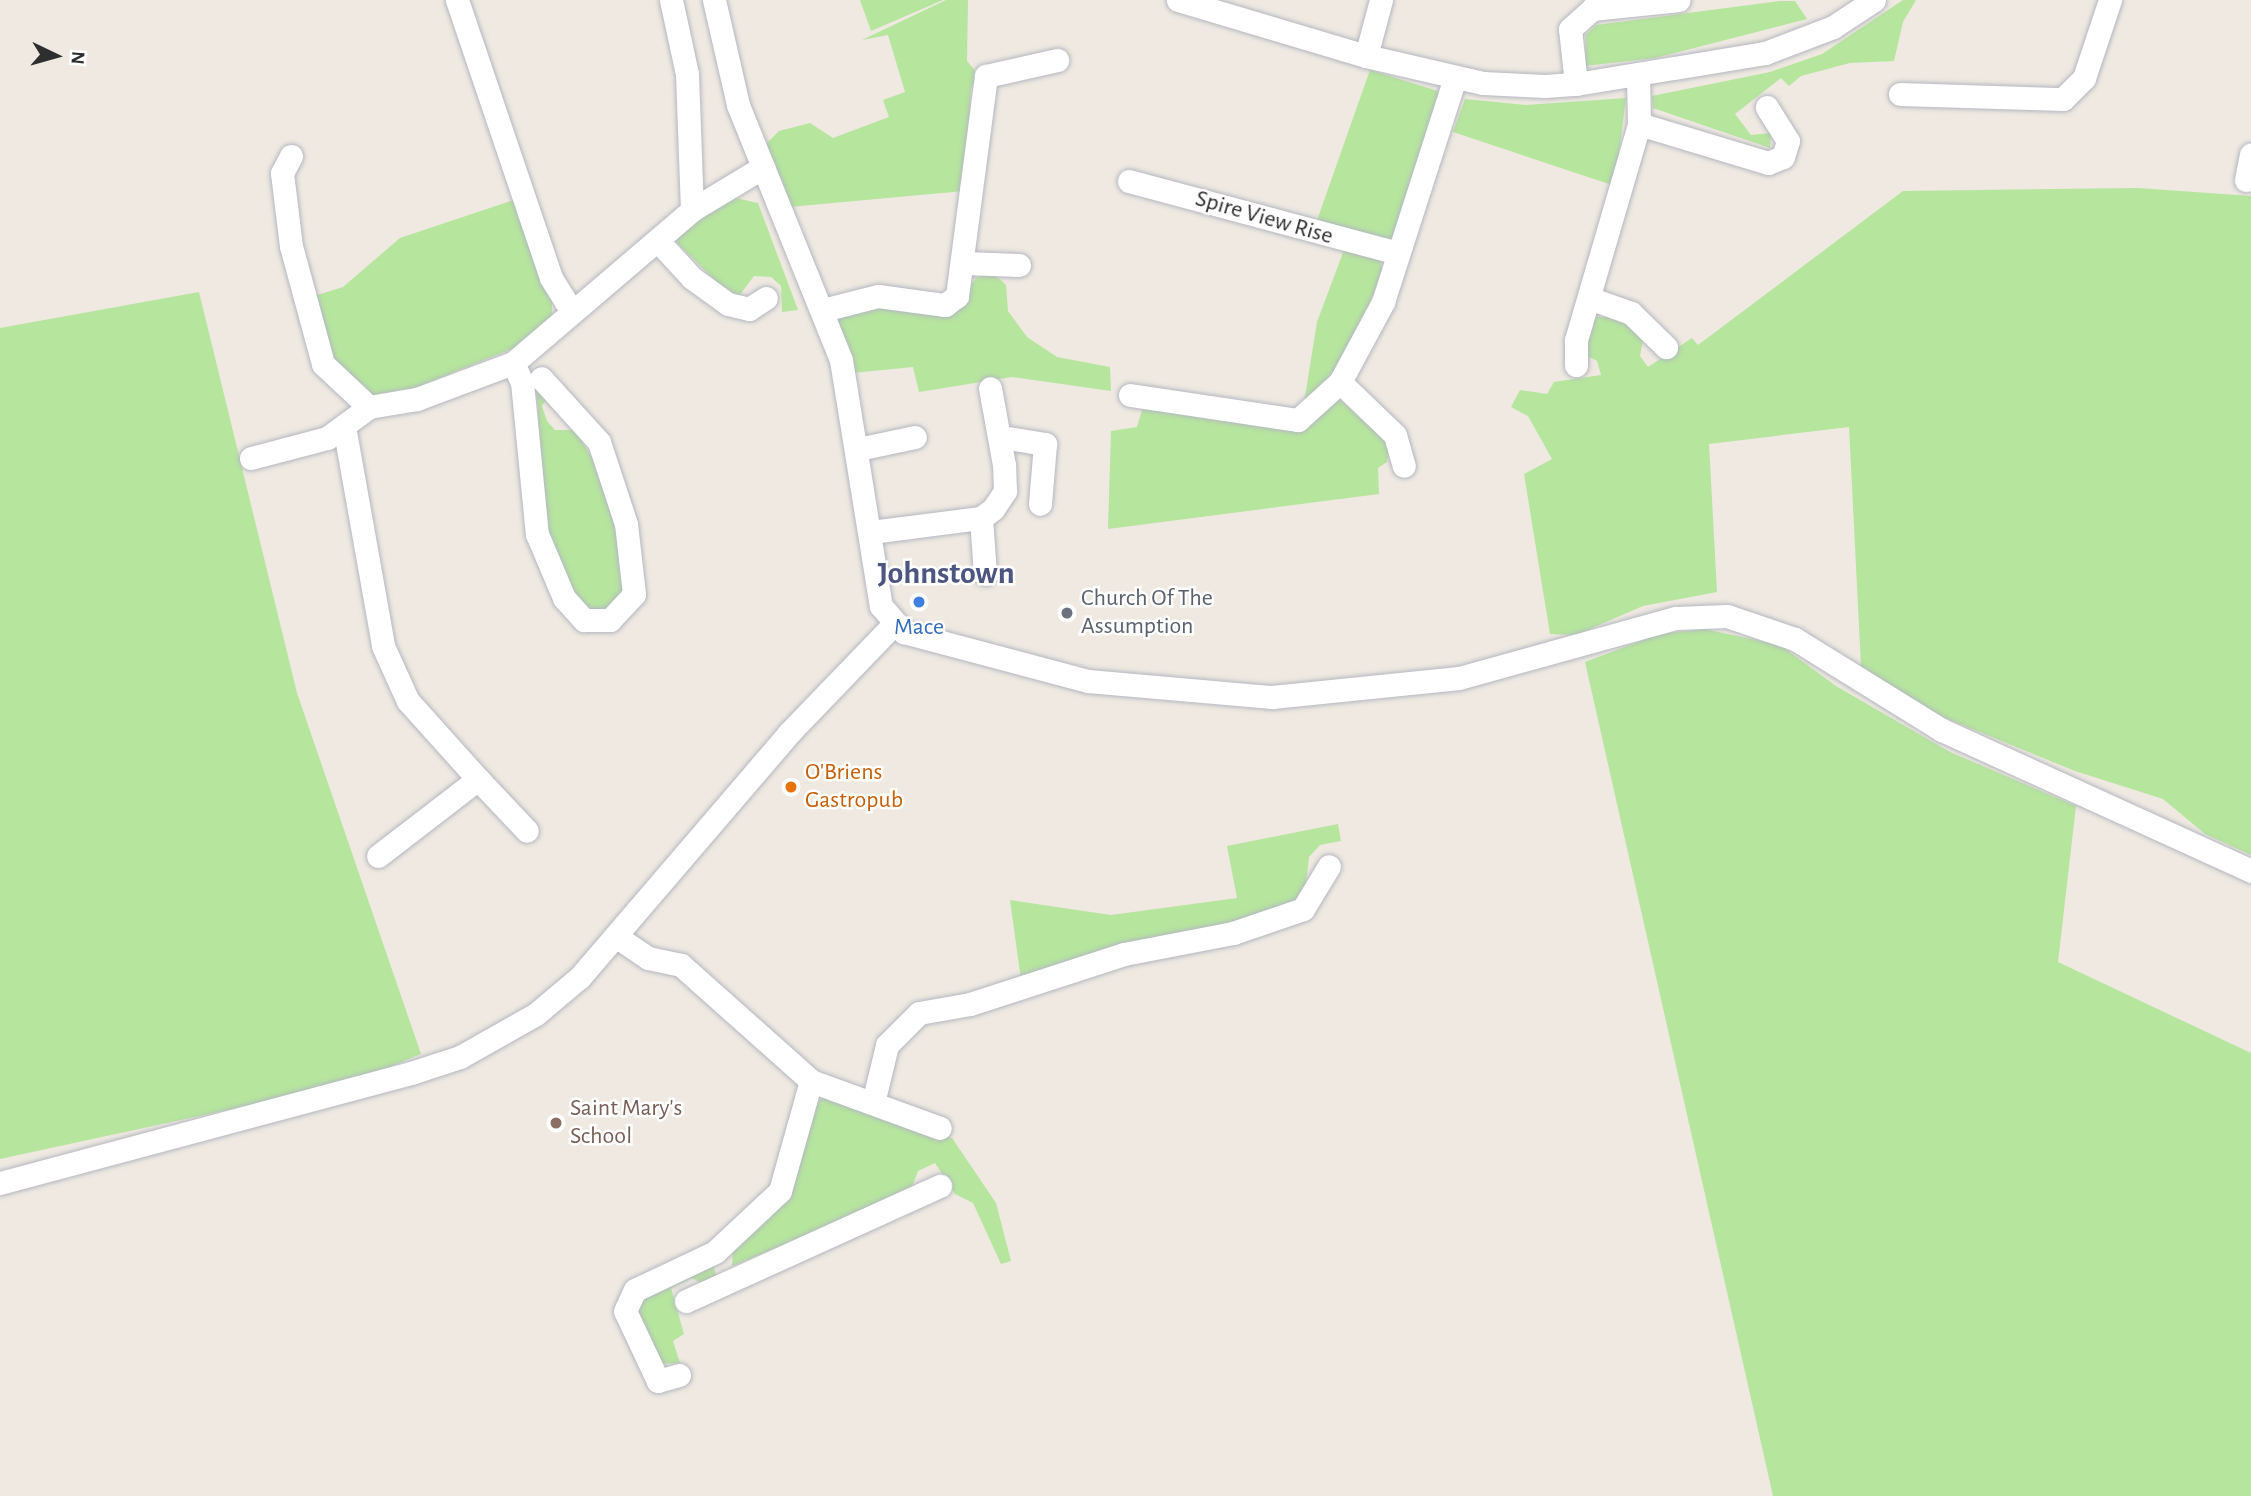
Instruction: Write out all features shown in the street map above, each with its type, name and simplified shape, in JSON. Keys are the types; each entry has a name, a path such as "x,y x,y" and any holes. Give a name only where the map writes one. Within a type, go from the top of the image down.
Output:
{"street":[{"path":"457,0 551,278 572,312"},
{"path":"671,0 687,74 692,210"},
{"path":"714,0 738,105 823,310 858,449 881,606 893,625 922,639 1088,681 1272,697 1459,678 1676,618 1727,616 1795,639 1942,730 2251,871"},
{"path":"1178,0 1366,57 1455,78 1576,84 1638,77 1794,44 1874,0"},
{"path":"1366,57 1381,0"},
{"path":"1576,84 1570,29 1592,9 1679,0"},
{"path":"1900,94 2063,99 2080,86 2110,0"},
{"path":"823,310 878,296 946,304 957,296 965,263 986,76 1056,60"},
{"path":"1576,365 1576,340 1639,124 1638,77"},
{"path":"1130,395 1298,420 1340,382 1378,312 1455,78"},
{"path":"1639,124 1768,163 1783,157 1788,141 1767,107"},
{"path":"2246,180 2251,154"},
{"path":"291,156 282,173 291,246 323,364 369,407"},
{"path":"251,458 327,438 369,407 417,399 513,363 692,210 763,167"},
{"name":"Spire View Rise","path":"1129,181 1398,253"},
{"path":"658,241 692,278 729,304 749,309 766,298"},
{"path":"965,263 1019,265"},
{"path":"1589,298 1631,313 1666,347"},
{"path":"513,363 522,382 537,534 564,598 584,620 610,620 634,594 626,524 599,442 541,378"},
{"path":"1340,382 1395,435 1404,466"},
{"path":"871,532 981,518 1004,491 1002,437 990,388"},
{"path":"344,426 383,646 408,701 527,831"},
{"path":"858,449 915,437"},
{"path":"1002,437 1045,444 1040,504"},
{"path":"981,518 985,574"},
{"path":"0,1183 460,1056 536,1014 617,937 789,733 893,625"},
{"path":"378,856 478,779"},
{"path":"873,1103 887,1045 919,1013 970,1004 1124,954 1233,933 1303,909 1329,866"},
{"path":"617,937 648,958 681,965 811,1081 940,1129"},
{"path":"679,1375 659,1381 625,1311 635,1290 715,1252 749,1227 780,1191 811,1081"},
{"path":"686,1301 940,1186"},
{"path":"715,1252 732,1280"}],"green space":[{"path":"860,0 943,0 871,31"},
{"path":"946,0 968,0 967,61 978,74 971,89 964,191 789,207 763,147 779,131 810,123 833,138 889,117 883,100 905,92 888,35 862,40"},
{"path":"1903,0 1916,0 1903,22 1894,61 1850,63 1801,76 1789,86 1781,78 1735,114 1751,135 1771,133 1770,148 1653,108 1652,96 1770,72 1822,54"},
{"path":"1795,1 1807,19 1655,58 1585,66 1586,35 1596,25"},
{"path":"1370,70 1441,92 1395,235 1383,244 1315,226"},
{"path":"1626,98 1615,186 1453,132 1465,99 1526,105"},
{"path":"2138,188 2251,196 2251,855 2205,834 2163,799 2075,771 1933,713 1861,666 1849,427 1709,444 1717,592 1643,606 1576,635 1550,634 1524,474 1552,459 1528,416 1511,407 1520,390 1547,394 1554,382 1601,375 1597,361 1582,353 1595,317 1616,317 1644,335 1640,356 1648,367 1692,338 1698,345 1903,191"},
{"path":"731,197 758,203 798,310 782,312 781,286 771,277 754,276 739,296 726,291 677,243 682,229"},
{"path":"514,200 552,302 552,316 522,345 417,387 368,396 332,360 311,297 343,287 400,238"},
{"path":"1344,250 1380,260 1383,272 1345,360 1304,403 1317,322"},
{"path":"994,274 1006,285 1008,311 1027,337 1057,357 1110,367 1111,391 1012,377 919,392 913,367 852,373 836,317 968,289 977,277"},
{"path":"199,292 297,693 421,1054 348,1084 0,1159 0,328"},
{"path":"536,382 549,395 542,406 547,421 555,430 575,430 605,479 627,581 615,605 601,614 574,600 547,535"},
{"path":"1338,399 1385,436 1390,447 1387,462 1378,468 1379,494 1108,529 1111,431 1137,427 1143,407 1247,419"},
{"path":"1704,629 1780,645 1836,686 1950,752 2076,806 2058,962 2251,1053 2251,1496 1773,1496 1585,662 1659,634"},
{"path":"1338,824 1341,841 1320,845 1309,857 1305,892 1295,904 1021,980 1010,900 1111,915 1237,898 1227,846"},
{"path":"825,1097 952,1138 996,1203 1011,1261 1001,1264 973,1203 955,1194 935,1163 918,1171 910,1192 732,1266 733,1249 769,1216 789,1185 814,1103"},
{"path":"713,1265 716,1275 703,1284 692,1278 671,1288 684,1334 673,1341 680,1363 658,1364 633,1311 638,1298"}],"place":[{"name":"Mace","path":"919,602"},
{"name":"Church Of The Assumption","path":"1067,613"},
{"name":"O'Briens Gastropub","path":"791,787"},
{"name":"Saint Mary's School","path":"556,1123"}],"district":[{"name":"Johnstown","path":"946,573"}]}
